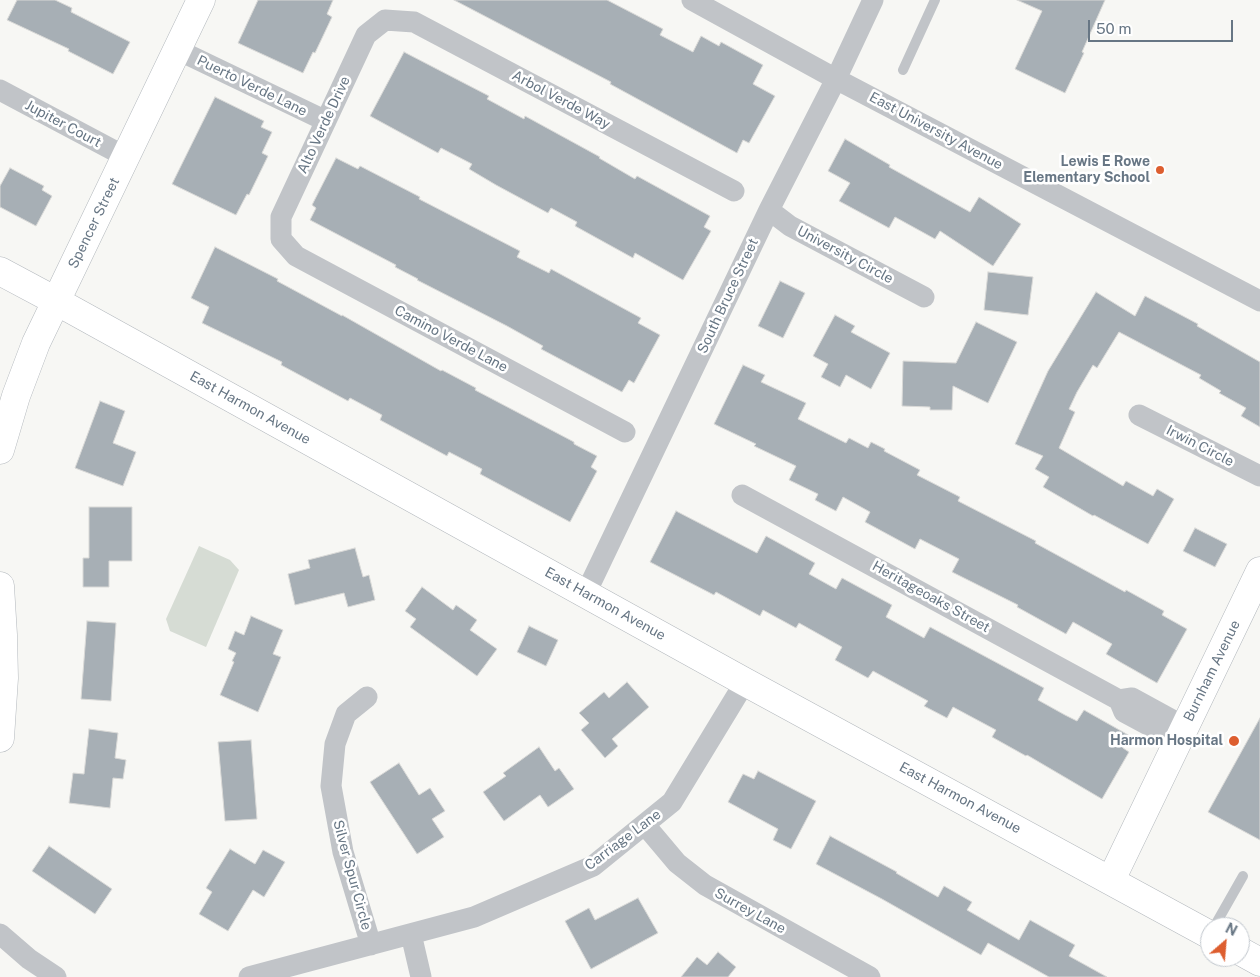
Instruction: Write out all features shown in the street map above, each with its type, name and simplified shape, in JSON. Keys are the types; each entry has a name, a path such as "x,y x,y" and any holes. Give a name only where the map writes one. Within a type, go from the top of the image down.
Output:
{"main road":[{"name":"Spencer Street","path":"0,450 16,396 33,351 201,0"},
{"name":"East Harmon Avenue","path":"0,271 745,682 1200,929"},
{"name":"Burnham Avenue","path":"1111,880 1260,571"},
{"path":"0,586 4,678 0,738"}],"street":[{"name":"East University Avenue","path":"692,0 836,79 1260,301"},
{"name":"South Bruce Street","path":"586,594 768,210 836,79 873,0"},
{"name":"Alto Verde Drive","path":"281,239 281,217 366,34 385,20"},
{"name":"Arbol Verde Way","path":"385,20 414,22 734,191"},
{"name":"Puerto Verde Lane","path":"178,50 326,121"},
{"name":"Jupiter Court","path":"0,90 126,157"},
{"name":"University Circle","path":"768,210 790,226 924,297"},
{"name":"Camino Verde Lane","path":"281,239 296,256 625,432"},
{"name":"Irwin Circle","path":"1140,416 1260,476"},
{"name":"Heritageoaks Street","path":"742,495 1119,700 1132,698 1182,734"},
{"name":"Carriage Lane","path":"249,977 474,917 593,866 645,826 672,802 745,682"},
{"name":"Silver Spur Circle","path":"367,698 346,714 335,744 331,786 343,852 371,945"},
{"name":"Surrey Lane","path":"645,826 677,863 705,885 861,975"},
{"path":"0,934 29,959 56,977"},
{"path":"411,934 421,977"}],"lane":[{"path":"903,70 935,0"},
{"path":"1220,917 1243,876"}],"shaded area":[{"path":"199,546 230,560 239,570 206,647 170,631 166,619"}],"building":[{"path":"17,0 55,0 72,8 71,12 130,42 113,74 68,51 69,49 7,20"},
{"path":"258,0 333,0 327,14 332,17 303,73 238,43"},
{"path":"454,0 607,0 663,29 660,35 693,52 701,36 719,46 721,42 763,65 753,84 775,96 749,143 743,140 737,153 610,84 611,82"},
{"path":"1017,0 1105,0 1082,52 1084,53 1065,93 1015,69 1042,11"},
{"path":"404,52 489,96 487,99 524,119 525,116 600,157 635,179 637,176 710,216 704,227 711,231 683,280 635,253 633,258 575,226 577,222 551,208 548,213 496,185 469,169 472,164 441,148 438,153 370,116"},
{"path":"215,97 264,121 261,127 272,132 262,153 268,156 249,195 247,194 236,215 172,184"},
{"path":"845,139 890,165 889,167 970,212 979,197 1021,224 993,266 940,231 935,239 895,217 889,228 839,201 850,183 828,171"},
{"path":"336,158 358,169 360,166 420,197 419,199 520,251 517,257 549,273 551,269 641,318 638,323 660,335 634,383 629,380 622,392 541,349 543,346 507,326 417,280 395,267 396,265 310,220 316,208 312,205"},
{"path":"10,168 44,186 42,190 52,196 36,226 0,207 0,186"},
{"path":"215,247 278,279 277,281 441,371 476,388 475,390 597,456 591,467 597,471 570,522 480,474 482,469 449,452 447,456 380,420 382,415 350,398 348,401 281,365 282,362 202,323 209,307 191,298"},
{"path":"988,272 1033,277 1028,315 984,310"},
{"path":"780,281 805,293 783,338 758,326"},
{"path":"1096,292 1135,316 1145,296 1198,324 1197,326 1260,362 1260,427 1241,416 1246,408 1219,393 1221,391 1199,378 1201,375 1119,332 1097,368 1093,365 1069,409 1075,412 1059,448 1123,486 1126,481 1153,496 1157,489 1174,499 1148,544 1093,516 1043,487 1049,477 1035,469 1043,456 1015,444 1048,371"},
{"path":"835,315 855,326 851,332 890,353 871,389 846,375 840,387 821,377 828,364 813,356"},
{"path":"976,322 1017,342 988,403 953,386 952,410 930,410 930,407 902,406 903,361 956,363"},
{"path":"743,365 765,375 761,382 806,403 798,419 846,443 849,438 868,448 871,442 885,449 884,451 920,470 917,475 960,497 958,501 1036,541 1035,543 1125,592 1126,590 1164,611 1162,615 1187,629 1157,683 1106,654 1112,644 1073,622 1066,634 1017,607 1018,605 952,572 959,559 920,539 915,549 865,522 870,512 843,497 836,511 815,500 818,494 789,480 796,466 714,424"},
{"path":"100,401 125,411 113,443 136,452 123,486 75,468"},
{"path":"89,507 132,507 132,561 109,561 109,587 83,587 83,558 89,558"},
{"path":"676,511 757,553 766,536 815,563 809,574 836,589 842,578 892,605 886,617 924,638 930,627 1044,688 1038,700 1065,715 1077,721 1084,710 1130,736 1123,748 1129,752 1102,799 1027,755 992,737 996,730 953,707 947,718 924,706 928,701 873,671 868,678 835,660 842,647 799,623 796,628 763,610 760,616 716,592 714,595 650,562"},
{"path":"1195,528 1227,544 1215,567 1183,551"},
{"path":"355,548 363,577 369,575 375,600 348,607 344,593 295,605 288,574 310,568 308,560"},
{"path":"422,587 453,610 456,605 477,620 470,630 497,649 477,676 410,627 416,619 405,611"},
{"path":"251,616 283,630 273,654 281,657 258,712 220,695 234,662 232,661 236,653 228,649 235,631 244,635"},
{"path":"87,621 116,623 111,701 81,699"},
{"path":"529,626 558,640 546,666 517,652"},
{"path":"627,682 649,707 612,739 618,746 605,758 581,730 589,723 579,713 604,692 609,698"},
{"path":"1260,718 1260,840 1208,812"},
{"path":"89,729 118,733 115,758 126,760 123,779 113,778 110,808 69,803 73,773 84,774"},
{"path":"251,740 257,819 225,821 218,742"},
{"path":"539,747 555,771 559,768 574,789 548,807 540,795 504,821 483,792 506,776 503,773"},
{"path":"399,763 419,795 430,788 445,811 432,819 444,837 417,854 370,782"},
{"path":"758,771 816,801 791,849 773,840 778,829 728,802 743,774 754,779"},
{"path":"830,836 897,872 938,897 944,886 972,902 967,910 1019,940 1030,920 1075,945 1069,956 1107,977 1049,977 988,943 981,955 816,864"},
{"path":"49,846 112,889 95,914 32,871"},
{"path":"230,849 255,864 263,850 285,862 264,897 253,890 228,931 199,914 212,892 206,888"},
{"path":"638,898 658,933 591,969 565,921 589,908 595,920"},
{"path":"718,952 736,967 728,977 681,977 697,957 707,965"}],"place":[{"name":"Lewis E Rowe Elementary School","path":"1160,170"},
{"name":"Harmon Hospital","path":"1234,741"}]}
